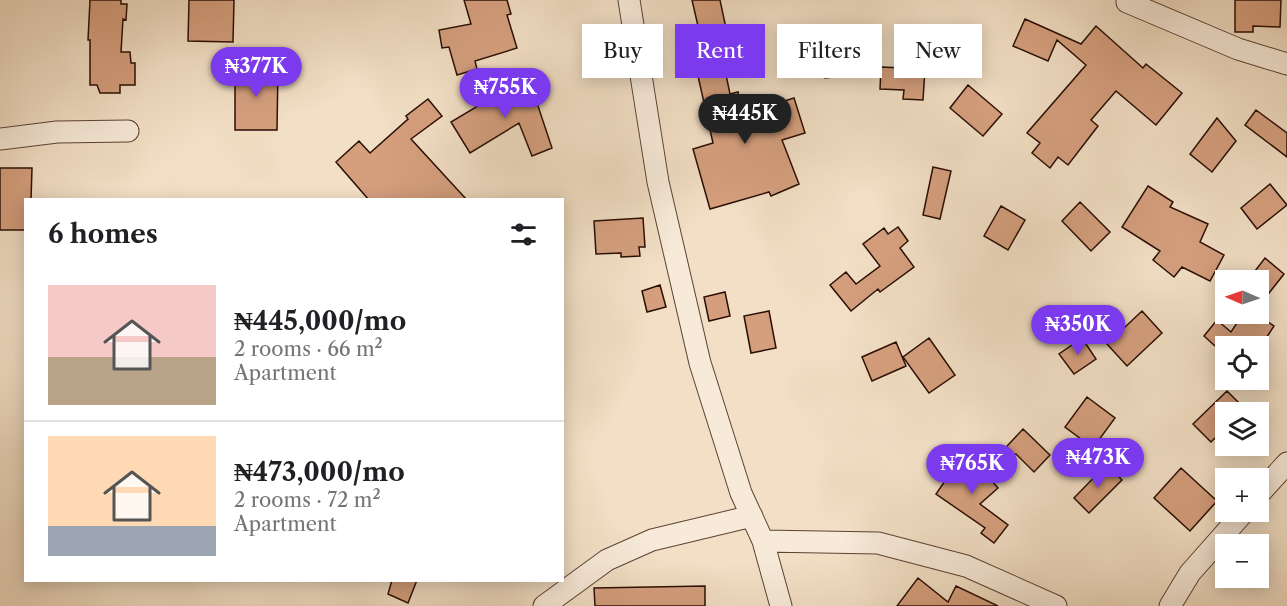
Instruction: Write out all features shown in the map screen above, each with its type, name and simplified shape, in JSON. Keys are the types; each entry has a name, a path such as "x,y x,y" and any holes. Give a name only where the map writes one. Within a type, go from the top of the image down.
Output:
{"street":[{"path":"630,0 658,182 700,363 741,493 763,541 781,606"},
{"path":"1127,0 1127,2 1238,49 1287,64"},
{"path":"0,139 57,132 128,131"},
{"path":"1269,483 1287,463"},
{"path":"544,606 607,560 652,540 752,516"},
{"path":"1170,606 1190,573 1235,522"},
{"path":"763,541 878,543 966,566 1056,606"}],"building":[{"path":"90,0 121,0 121,4 127,4 126,20 123,19 121,52 130,52 131,63 135,63 135,85 120,85 120,93 100,93 97,85 90,85 90,40 88,40"},
{"path":"189,0 234,0 233,42 188,41"},
{"path":"464,0 507,0 511,14 507,15 517,48 475,61 477,69 457,75 449,47 442,48 439,30 471,24"},
{"path":"692,0 720,0 725,24 698,24"},
{"path":"1235,0 1281,0 1280,27 1253,26 1253,32 1235,32"},
{"path":"1025,19 1081,44 1096,26 1143,68 1146,64 1182,93 1156,125 1116,91 1091,120 1098,126 1068,165 1058,157 1050,168 1032,153 1040,143 1027,133 1086,65 1057,40 1048,61 1013,46"},
{"path":"235,67 278,67 277,130 235,130"},
{"path":"882,67 894,68 894,78 924,78 923,100 903,99 904,90 880,89"},
{"path":"528,76 552,148 532,156 519,123 470,153 451,122 508,88 506,83"},
{"path":"698,78 727,78 730,94 738,92 743,114 794,98 805,133 782,140 799,184 771,196 769,192 710,209 693,149 713,143"},
{"path":"968,85 1002,114 983,136 950,108"},
{"path":"428,99 442,116 411,139 465,198 367,198 336,162 359,141 370,153 408,119 406,116"},
{"path":"1256,110 1287,133 1287,157 1245,125"},
{"path":"1217,118 1236,141 1212,172 1190,154"},
{"path":"933,167 951,171 940,219 923,215"},
{"path":"0,168 32,168 31,198 24,198 24,230 0,230"},
{"path":"1270,184 1287,205 1257,229 1241,208"},
{"path":"1148,186 1173,202 1170,207 1208,224 1200,242 1224,255 1210,281 1182,267 1174,277 1153,260 1160,251 1122,227"},
{"path":"1080,202 1110,232 1091,251 1062,221"},
{"path":"1001,206 1025,220 1008,250 984,236"},
{"path":"643,218 645,247 639,247 640,256 621,257 621,253 596,254 594,221"},
{"path":"898,227 908,241 900,248 914,267 880,292 878,289 851,311 830,285 846,272 856,284 880,266 863,244 884,228 888,234"},
{"path":"1265,258 1284,274 1269,293 1269,270 1256,270"},
{"path":"660,285 666,307 647,312 642,291"},
{"path":"725,292 730,316 709,321 704,297"},
{"path":"769,311 776,348 751,353 744,316"},
{"path":"1142,311 1162,333 1127,366 1107,344"},
{"path":"1215,322 1222,324 1231,332 1236,324 1269,323 1274,326 1268,336 1215,336 1215,346 1204,336"},
{"path":"929,338 955,375 929,393 903,357"},
{"path":"1082,338 1096,359 1074,374 1059,354"},
{"path":"896,342 906,366 872,381 862,357"},
{"path":"1227,391 1238,402 1216,402"},
{"path":"1087,397 1115,418 1093,448 1065,427"},
{"path":"1215,403 1215,438 1211,442 1193,424"},
{"path":"1023,429 1050,455 1034,472 1016,454 994,460"},
{"path":"966,451 998,488 980,504 1008,525 994,543 981,533 985,528 936,494 956,465 954,462"},
{"path":"1107,464 1122,480 1089,513 1074,498"},
{"path":"1181,468 1215,499 1215,503 1190,531 1154,498"},
{"path":"918,578 948,602 956,586 998,606 897,606"},
{"path":"391,582 416,582 408,603 388,594"},
{"path":"705,586 705,606 595,606 594,588"}]}
